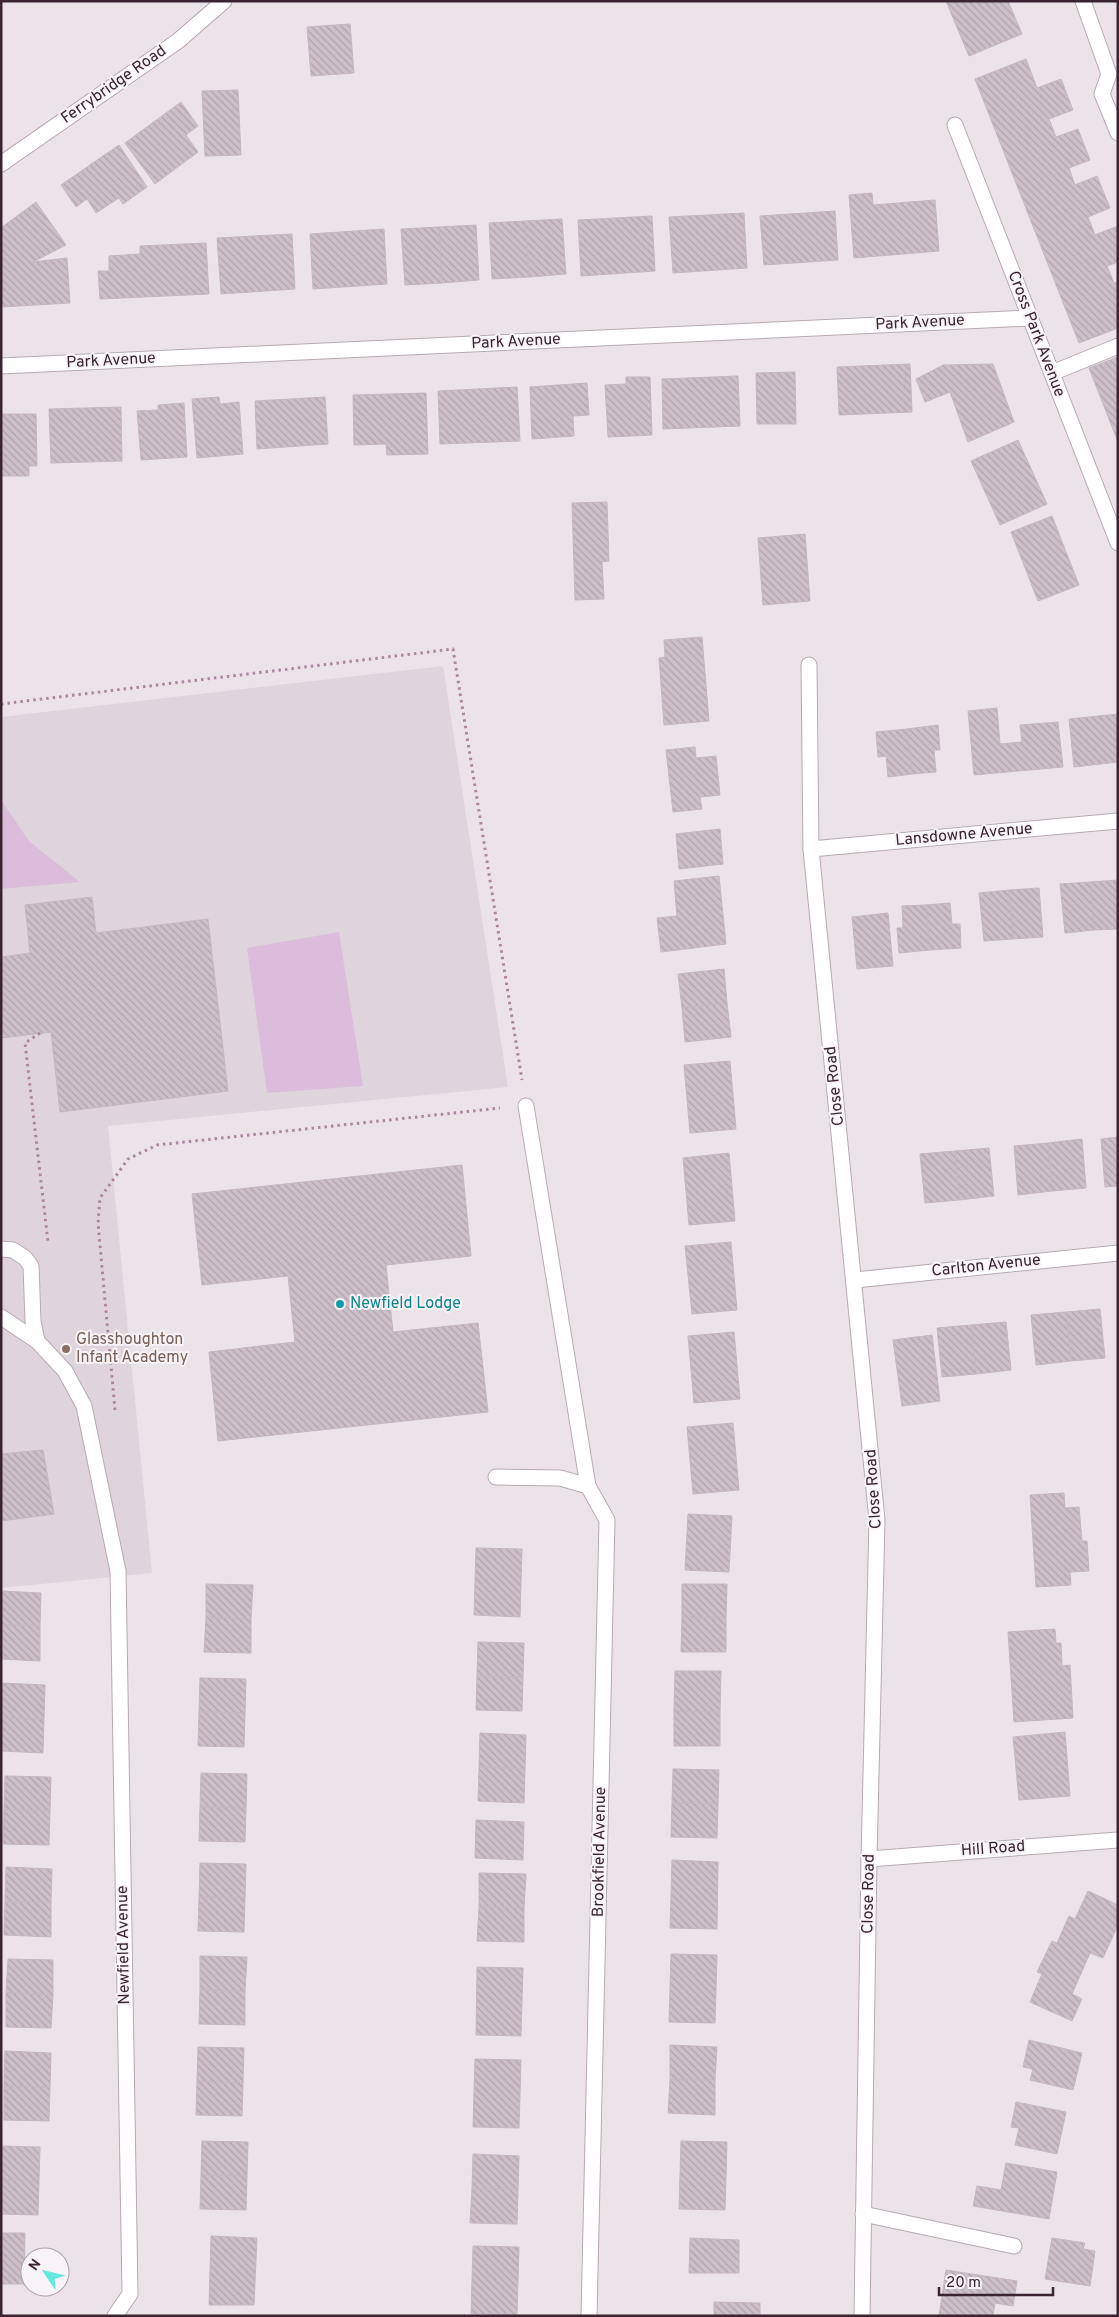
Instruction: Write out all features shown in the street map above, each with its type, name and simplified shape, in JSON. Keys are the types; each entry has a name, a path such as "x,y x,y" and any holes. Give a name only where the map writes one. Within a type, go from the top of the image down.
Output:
{"street":[{"name":"Ferrybridge Road","path":"1,164 178,41 224,1"},
{"path":"1083,1 1109,74 1102,94 1118,133"},
{"name":"Cross Park Avenue","path":"954,125 1118,543"},
{"name":"Park Avenue","path":"1,366 1030,318"},
{"path":"1052,373 1118,346"},
{"name":"Close Road","path":"809,665 811,849 878,1520 869,1859 862,2316"},
{"name":"Lansdowne Avenue","path":"811,849 1118,821"},
{"name":"Brookfield Avenue","path":"526,1106 588,1486 607,1520 589,2316"},
{"path":"1,1249 13,1250 25,1258 32,1266 33,1321 37,1341"},
{"name":"Carlton Avenue","path":"855,1280 1118,1253"},
{"name":"Newfield Avenue","path":"1,1317 37,1341 65,1371 84,1406 118,1571 130,2294 115,2316"},
{"path":"496,1477 560,1478 588,1486"},
{"name":"Hill Road","path":"869,1859 1118,1840"},
{"path":"863,2214 1014,2246"}],"path":[{"path":"1,704 453,649 526,1106 157,1144 128,1158 100,1198 98,1223 116,1419"},
{"path":"40,1033 25,1043 48,1243"}],"shaded area":[{"name":"Glasshoughton Infant Academy","path":"443,666 508,1087 108,1126 152,1573 1,1588 1,717"},
{"path":"1,800 29,841 80,882 1,889"},
{"path":"339,932 363,1086 267,1093 247,948"}],"building":[{"path":"946,1 1008,1 1022,34 969,56"},
{"path":"350,24 354,73 311,76 307,27"},
{"path":"1026,59 1037,88 1061,79 1073,110 1049,119 1056,137 1078,129 1090,160 1069,168 1075,185 1097,176 1110,208 1088,217 1095,235 1118,226 1118,262 1107,266 1114,283 1118,282 1118,328 1079,343 975,79"},
{"path":"238,90 241,155 205,156 202,91"},
{"path":"181,102 198,126 186,135 198,152 155,184 125,143"},
{"path":"119,145 147,187 123,204 119,198 96,213 87,199 76,207 61,185"},
{"path":"872,193 873,205 935,200 939,251 854,258 849,195"},
{"path":"36,202 66,245 33,262 67,258 70,303 1,307 1,228"},
{"path":"835,211 838,260 764,265 760,216"},
{"path":"744,213 747,268 673,273 669,217"},
{"path":"652,216 655,271 581,276 578,220"},
{"path":"562,219 566,274 529,277 525,221"},
{"path":"525,221 529,277 492,279 489,223"},
{"path":"476,225 479,280 442,283 439,227"},
{"path":"439,227 442,283 405,285 401,229"},
{"path":"384,229 387,284 313,289 310,234"},
{"path":"292,234 295,289 221,294 217,238"},
{"path":"206,243 209,294 100,299 98,271 109,271 109,256 140,254 140,246"},
{"path":"1118,357 1118,442 1089,368"},
{"path":"910,364 912,412 839,415 837,367"},
{"path":"993,364 1014,422 968,442 950,392 925,402 916,379 943,365"},
{"path":"795,372 796,424 757,424 756,373"},
{"path":"738,376 740,426 663,429 662,379"},
{"path":"626,377 650,377 652,435 608,437 605,385 626,384"},
{"path":"587,383 589,415 573,416 574,436 532,439 530,387"},
{"path":"517,387 520,441 440,444 438,391"},
{"path":"426,393 428,454 387,455 386,444 354,445 353,395"},
{"path":"219,397 220,404 239,402 243,454 197,458 192,399"},
{"path":"325,397 328,444 257,449 255,401"},
{"path":"184,403 187,457 141,460 137,411 158,410 158,405"},
{"path":"121,407 122,461 51,463 49,409"},
{"path":"1,414 36,414 37,466 29,466 29,476 1,476"},
{"path":"1018,440 1047,504 1000,525 971,461"},
{"path":"607,502 609,561 602,562 604,599 575,600 572,503"},
{"path":"1052,516 1079,585 1038,601 1011,532"},
{"path":"805,534 810,601 763,605 758,538"},
{"path":"702,637 709,721 664,725 659,658 665,657 664,640"},
{"path":"997,708 1000,744 1022,742 1020,725 1058,722 1063,767 974,775 968,711"},
{"path":"1118,714 1118,762 1074,767 1069,719"},
{"path":"938,725 940,750 934,750 936,772 912,774 907,729"},
{"path":"907,729 912,774 888,777 886,756 878,757 876,732"},
{"path":"695,747 696,758 716,756 720,795 700,797 702,809 673,812 666,750"},
{"path":"720,829 723,864 679,869 676,834"},
{"path":"719,876 726,944 661,952 657,918 677,916 674,881"},
{"path":"1118,880 1118,929 1094,930 1090,882"},
{"path":"1090,882 1094,930 1065,933 1060,884"},
{"path":"1039,888 1043,937 1013,939 1009,890"},
{"path":"1009,890 1013,939 984,941 979,893"},
{"path":"92,897 96,933 208,919 228,1091 60,1112 51,1032 1,1038 1,957 30,953 25,905"},
{"path":"950,903 952,924 960,924 961,948 930,950 926,905"},
{"path":"926,905 930,950 899,953 897,928 903,928 902,906"},
{"path":"888,913 893,966 857,969 852,917"},
{"path":"724,969 727,1003 682,1008 678,974"},
{"path":"727,1003 731,1037 685,1042 682,1008"},
{"path":"730,1061 736,1129 690,1133 684,1065"},
{"path":"1118,1137 1118,1186 1105,1187 1101,1139"},
{"path":"1082,1139 1086,1188 1052,1191 1048,1143"},
{"path":"1048,1143 1052,1191 1018,1195 1014,1146"},
{"path":"989,1148 994,1196 959,1200 955,1151"},
{"path":"955,1151 959,1200 925,1203 920,1154"},
{"path":"729,1153 735,1221 689,1225 683,1158"},
{"name":"Newfield Lodge","path":"462,1165 471,1256 386,1265 393,1332 478,1323 488,1412 218,1441 209,1352 295,1342 288,1276 202,1285 192,1194"},
{"path":"731,1242 737,1310 692,1314 685,1246"},
{"path":"1100,1309 1105,1358 1071,1361 1066,1312"},
{"path":"1066,1312 1071,1361 1036,1365 1031,1315"},
{"path":"1006,1322 1011,1370 976,1374 971,1325"},
{"path":"971,1325 976,1374 942,1377 937,1328"},
{"path":"734,1332 740,1399 694,1403 688,1336"},
{"path":"932,1335 940,1401 902,1406 893,1340"},
{"path":"733,1423 739,1490 693,1494 687,1427"},
{"path":"43,1450 54,1514 1,1521 1,1454"},
{"path":"1064,1493 1065,1508 1079,1507 1082,1541 1087,1541 1089,1571 1070,1572 1071,1585 1036,1587 1030,1495"},
{"path":"688,1514 732,1516 729,1572 685,1570"},
{"path":"476,1548 522,1549 520,1617 474,1615"},
{"path":"206,1584 253,1585 251,1619 206,1618"},
{"path":"682,1584 727,1584 726,1618 682,1618"},
{"path":"1,1591 41,1593 40,1626 1,1625"},
{"path":"206,1618 251,1619 251,1653 204,1652"},
{"path":"682,1618 726,1618 726,1652 681,1652"},
{"path":"1,1625 40,1626 40,1661 1,1659"},
{"path":"1055,1629 1056,1643 1061,1643 1062,1666 1070,1665 1073,1718 1014,1722 1008,1632"},
{"path":"478,1642 524,1643 523,1677 477,1676"},
{"path":"675,1671 721,1671 720,1712 674,1711"},
{"path":"477,1676 523,1677 522,1711 476,1710"},
{"path":"200,1678 246,1679 245,1713 199,1712"},
{"path":"1,1683 45,1685 44,1719 1,1718"},
{"path":"674,1711 720,1712 720,1746 674,1746"},
{"path":"199,1712 245,1713 244,1747 198,1746"},
{"path":"1,1718 44,1719 43,1753 1,1751"},
{"path":"1065,1732 1070,1796 1019,1800 1013,1737"},
{"path":"480,1733 526,1735 525,1769 479,1767"},
{"path":"479,1767 525,1769 524,1803 478,1801"},
{"path":"673,1769 719,1770 718,1804 672,1803"},
{"path":"201,1773 247,1774 246,1808 200,1807"},
{"path":"5,1776 51,1777 50,1811 4,1810"},
{"path":"672,1803 718,1804 717,1838 671,1837"},
{"path":"200,1807 246,1808 245,1842 199,1841"},
{"path":"4,1810 50,1811 49,1845 3,1844"},
{"path":"476,1820 524,1822 523,1860 475,1858"},
{"path":"672,1860 718,1862 717,1929 670,1928"},
{"path":"200,1863 246,1864 245,1898 199,1897"},
{"path":"6,1867 52,1869 51,1902 5,1902"},
{"path":"479,1873 526,1874 524,1908 479,1907"},
{"path":"1088,1891 1118,1905 1118,1925 1103,1958 1090,1953 1072,1994 1082,1999 1072,2021 1030,2002 1042,1974 1037,1972 1052,1941 1057,1943 1069,1916 1075,1919"},
{"path":"199,1897 245,1898 244,1932 198,1931"},
{"path":"5,1902 51,1902 51,1937 4,1935"},
{"path":"479,1907 524,1908 524,1942 477,1941"},
{"path":"671,1954 717,1955 715,2023 669,2022"},
{"path":"200,1956 247,1957 245,1991 200,1990"},
{"path":"8,1959 53,1960 53,1995 6,1993"},
{"path":"477,1967 523,1968 521,2036 476,2035"},
{"path":"200,1990 245,1991 245,2025 199,2024"},
{"path":"6,1993 53,1995 51,2028 6,2027"},
{"path":"1029,2040 1082,2053 1073,2090 1030,2080 1033,2069 1023,2067"},
{"path":"670,2045 717,2047 715,2080 670,2080"},
{"path":"198,2047 244,2048 243,2083 197,2081"},
{"path":"5,2051 51,2053 50,2087 4,2086"},
{"path":"475,2059 521,2060 519,2128 473,2127"},
{"path":"670,2080 715,2080 715,2115 668,2113"},
{"path":"197,2081 243,2083 242,2116 196,2115"},
{"path":"4,2086 50,2087 49,2121 4,2120"},
{"path":"1016,2102 1066,2112 1057,2154 1015,2145 1019,2128 1011,2127"},
{"path":"202,2141 248,2142 247,2176 201,2175"},
{"path":"681,2141 727,2142 725,2210 679,2209"},
{"path":"1,2146 40,2147 39,2181 1,2180"},
{"path":"473,2154 519,2156 518,2189 472,2189"},
{"path":"1006,2163 1057,2172 1049,2219 973,2206 977,2186 1001,2190"},
{"path":"201,2175 247,2176 246,2210 200,2209"},
{"path":"1,2180 39,2181 38,2215 1,2214"},
{"path":"472,2189 518,2189 517,2224 470,2223"},
{"path":"1,2233 25,2233 25,2247 20,2247 20,2284 1,2284"},
{"path":"211,2236 257,2238 254,2305 209,2305"},
{"path":"690,2238 739,2240 739,2273 689,2273"},
{"path":"1052,2238 1085,2243 1083,2249 1095,2251 1090,2286 1045,2279"},
{"path":"473,2246 519,2247 517,2315 471,2314"},
{"path":"946,2270 1017,2281 1013,2306 995,2303 993,2316 939,2316"},
{"path":"714,2302 760,2303 760,2316 714,2316"}],"place":[{"name":"Newfield Lodge","path":"340,1304"},
{"name":"Glasshoughton Infant Academy","path":"66,1349"}]}
